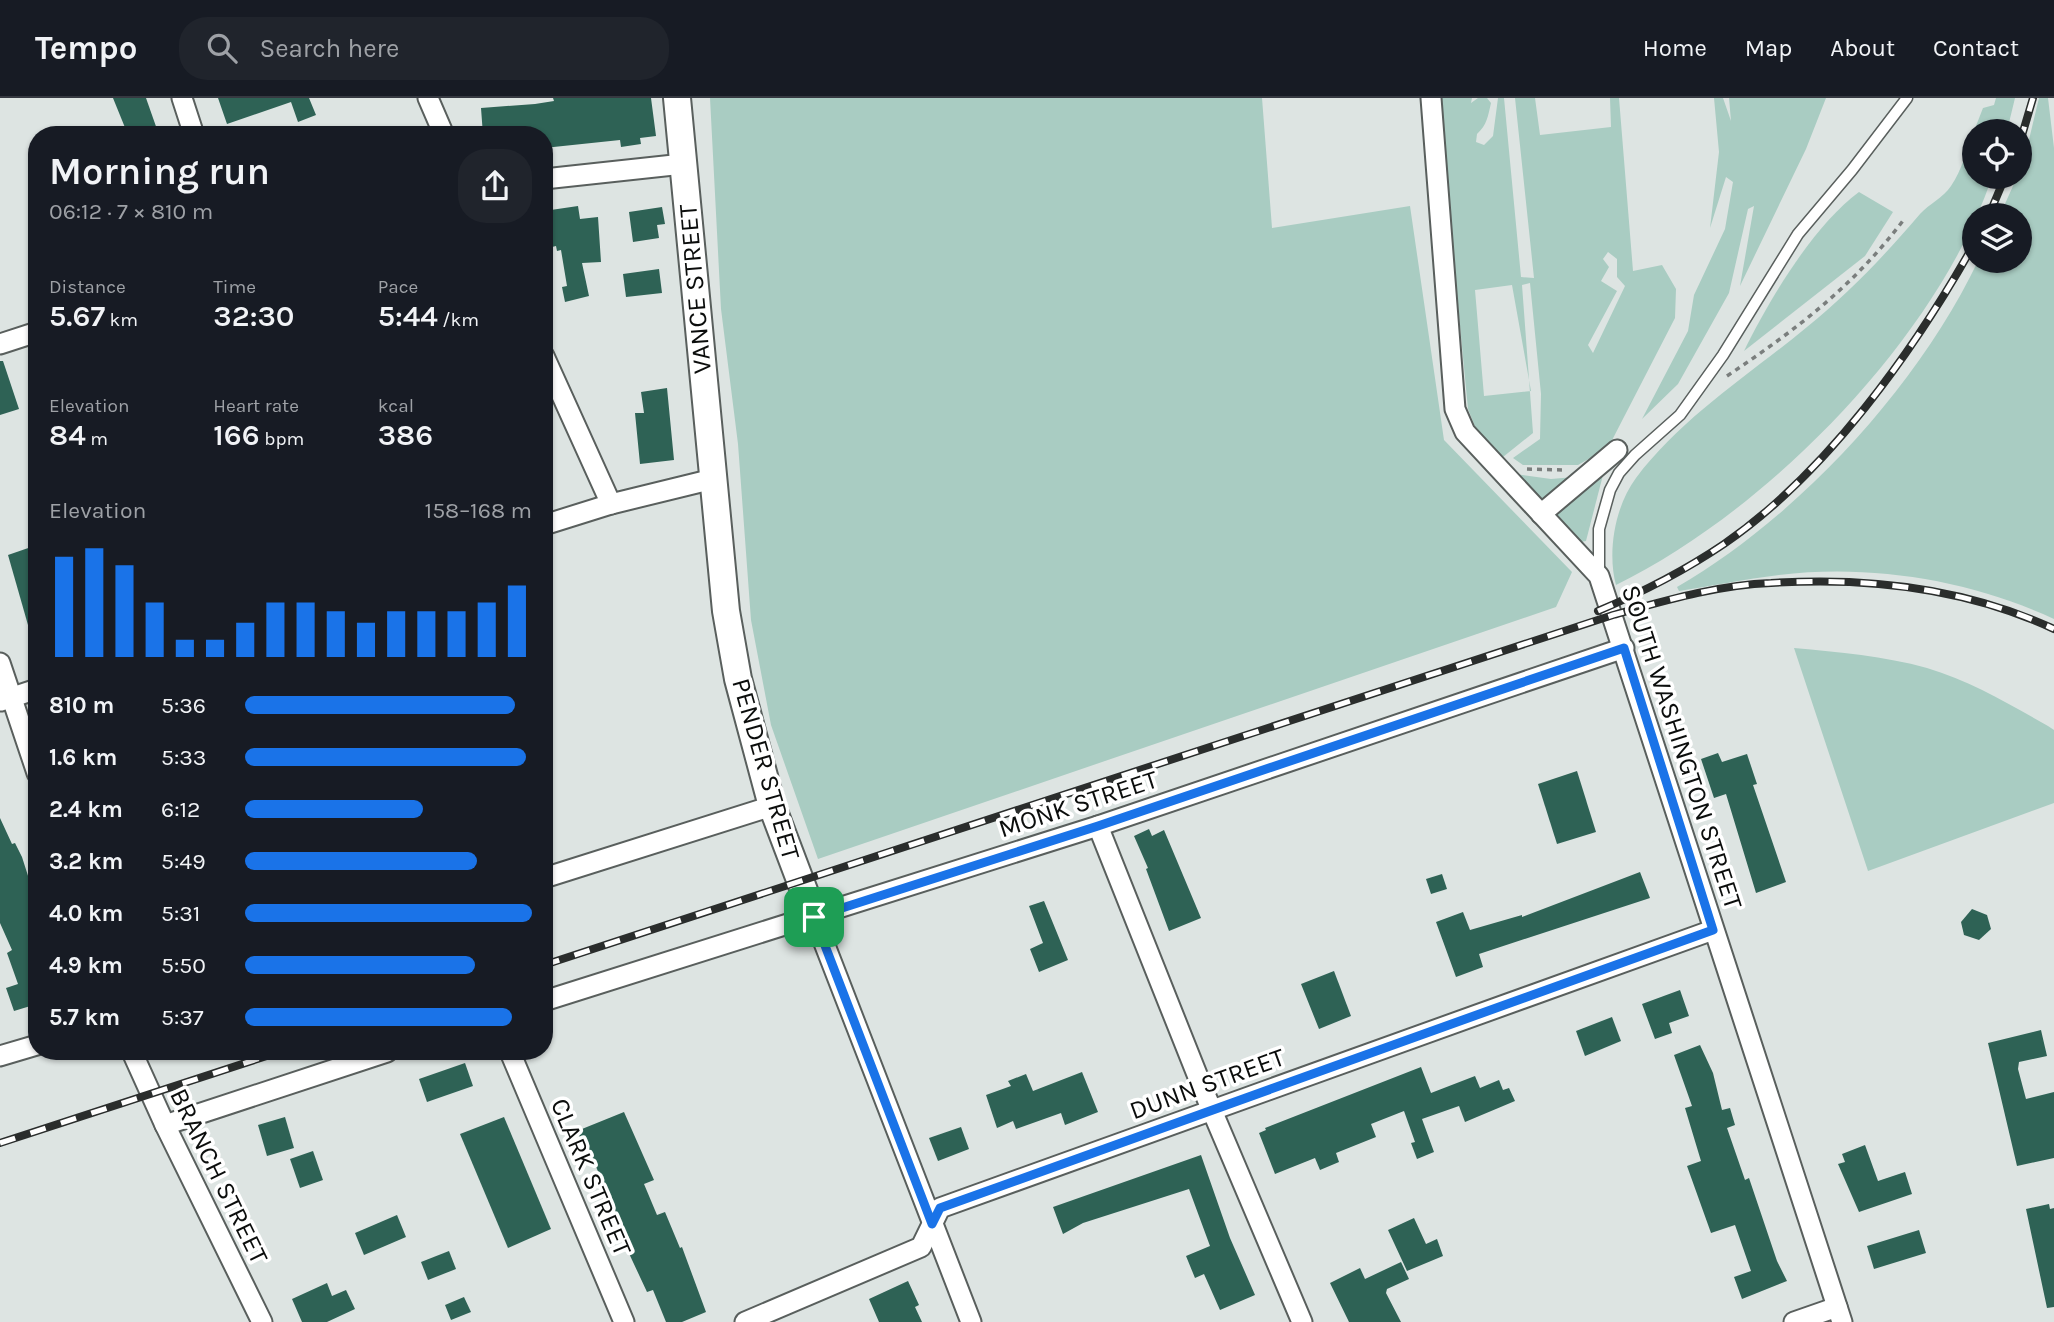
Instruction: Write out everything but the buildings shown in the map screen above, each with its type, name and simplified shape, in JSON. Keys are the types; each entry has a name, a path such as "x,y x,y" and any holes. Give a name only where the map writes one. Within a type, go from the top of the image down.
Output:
{"street":[{"path":"182,98 191,126"},
{"path":"428,98 440,126"},
{"name":"VANCE STREET","path":"677,98 713,479"},
{"name":"SOUTH WASHINGTON STREET","path":"1431,98 1455,410 1465,432 1599,576 1839,1314"},
{"path":"553,178 683,163"},
{"path":"0,344 28,335"},
{"path":"553,376 611,504"},
{"path":"1541,514 1618,450"},
{"path":"553,522 611,504 713,479"},
{"name":"PENDER STREET","path":"713,479 726,611 738,679 772,806 971,1322"},
{"name":"MONK STREET","path":"553,998 1098,826 1624,648"},
{"path":"0,663 6,699 28,752"},
{"path":"6,699 28,692"},
{"path":"553,875 772,806"},
{"path":"1098,826 1302,1322"},
{"name":"DUNN STREET","path":"745,1322 921,1247 940,1208 1713,930"},
{"path":"0,1056 28,1048"},
{"name":"BRANCH STREET","path":"136,1060 164,1125 262,1322"},
{"path":"164,1125 363,1060"},
{"name":"CLARK STREET","path":"513,1060 624,1322"},
{"path":"1794,1322 1839,1314"}],"lane":[{"path":"1599,576 1599,529 1610,490 1634,455 1680,415 1723,355 1798,234 1852,170 1907,98"}],"path":[{"path":"1694,395 1759,354 1845,287 1874,260 1905,218"},
{"path":"1493,462 1530,469 1594,468"}],"green space":[{"path":"710,98 1262,98 1272,228 1410,206 1444,440 1572,572 1556,607 818,859 771,725 751,620 738,444 721,309"},
{"path":"1438,98 1472,98 1471,103 1478,98 1487,98 1491,103 1489,112 1485,124 1477,134 1476,142 1484,145 1493,136 1498,98 1504,98 1521,277 1534,278 1515,98 1535,98 1540,135 1611,127 1610,98 1619,98 1633,271 1662,265 1676,289 1675,318 1608,448 1578,465 1523,465 1513,458 1540,439 1541,394 1530,283 1522,285 1529,380 1512,285 1475,290 1484,396 1530,391 1533,433 1503,457 1476,429 1468,409","holes":["1608,252 1617,259 1617,277 1625,286 1593,353 1588,345 1617,291 1601,281 1609,267 1603,259"]},
{"path":"1714,98 1723,98 1731,121 1729,98 1826,98 1806,149 1740,286 1754,206 1748,209 1729,293 1678,384 1642,419 1688,331 1694,295 1725,229 1733,182 1726,177 1710,228 1719,152"},
{"path":"1996,98 2015,98 2010,119 1979,119 1983,108 1994,105"},
{"path":"2039,98 2048,98 2054,148 2054,619 2022,605 1954,585 1884,574 1814,572 1754,578 1679,591 1677,587 1767,524 1810,486 1850,445 1923,355 1972,273 2032,273 2032,203 2005,203 2012,189 2032,189 2032,127"},
{"path":"1962,163 1962,189 1987,189 1981,203 1962,203 1962,246 1932,298 1890,357 1841,413 1788,465 1732,512 1674,552 1616,585 1612,558 1618,515 1629,489 1654,456 1695,416 1837,301 1880,259 1920,214 1944,194"},
{"path":"1859,192 1893,212 1865,256 1744,351 1779,287 1809,244 1825,224"},
{"path":"1604,471 1586,541 1581,542 1556,515 1562,503"},
{"path":"1515,474 1551,479 1574,477 1542,503"},
{"path":"1794,648 1878,657 1927,668 1974,686 2048,726 2054,730 2054,803 1868,871"}],"railway":[{"path":"2027,119 2033,98"},
{"path":"1994,203 2000,189"},
{"path":"1598,611 1663,580 1709,554 1762,515 1798,482 1833,446 1896,367 1962,264"},
{"path":"553,962 1613,615 1691,594 1751,584 1879,584 1951,595 2020,615 2054,629"},
{"path":"0,1143 254,1060"}],"route":[{"path":"1624,648 1713,930 940,1208 932,1224 814,917 1098,826 1624,648"}]}
